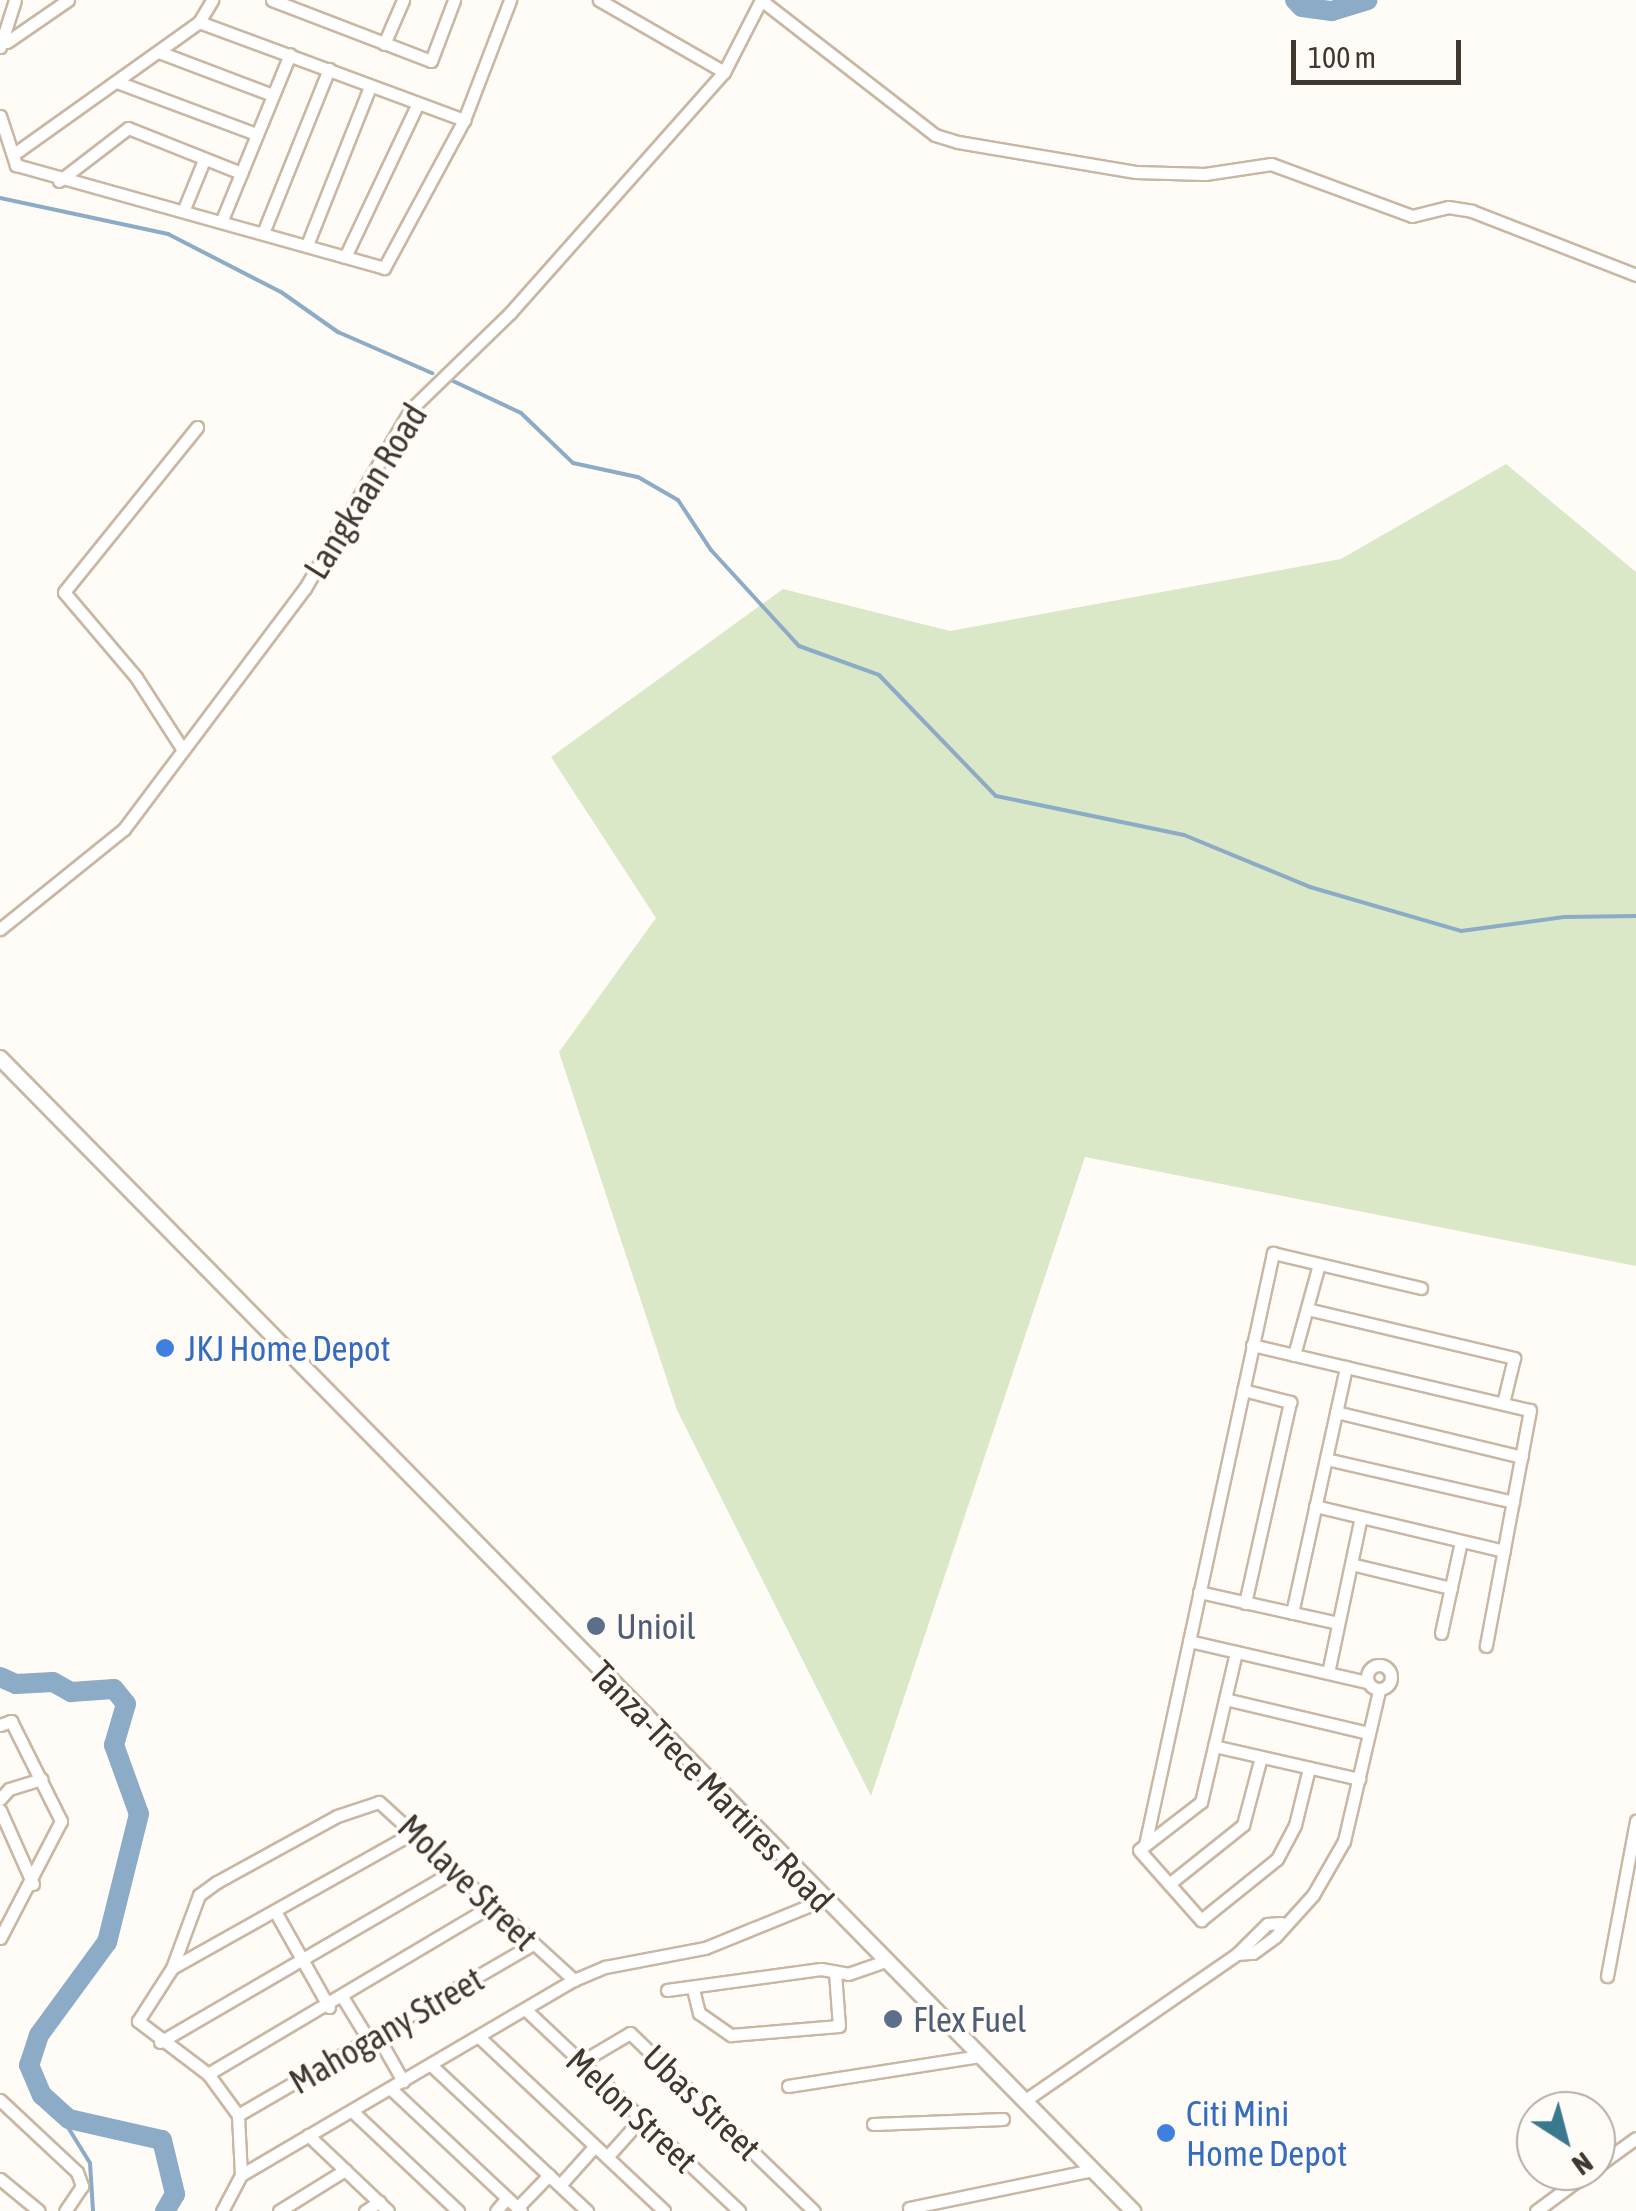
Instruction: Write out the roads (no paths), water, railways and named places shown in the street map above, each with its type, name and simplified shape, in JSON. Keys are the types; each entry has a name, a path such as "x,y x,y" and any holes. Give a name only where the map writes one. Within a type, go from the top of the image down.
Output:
{"main road":[{"name":"Tanza-Trece Martires Road","path":"0,1058 823,1900 1133,2211"}],"street":[{"path":"3,45 15,0"},
{"path":"3,45 68,0"},
{"path":"15,160 199,22 212,0"},
{"path":"272,0 431,61 454,0"},
{"path":"384,44 403,0"},
{"path":"0,158 15,160 59,181 184,209 384,268 464,120 510,0"},
{"path":"599,0 724,72"},
{"path":"761,0 935,135 1135,172 1205,174 1270,164 1412,216 1448,207 1472,211 1636,275"},
{"name":"Langkaan Road","path":"0,928 90,862 183,750 305,588 411,410 510,313 724,72 761,0"},
{"path":"199,22 464,120"},
{"path":"159,52 272,95"},
{"path":"222,220 290,54"},
{"path":"263,234 329,69"},
{"path":"117,82 256,134"},
{"path":"307,245 370,86"},
{"path":"345,257 418,103"},
{"path":"0,116 15,160"},
{"path":"59,181 128,128 241,173"},
{"path":"184,209 204,160"},
{"path":"183,750 136,677 64,592 197,427"},
{"path":"1145,1845 1273,1253 1421,1288"},
{"path":"1294,1355 1319,1264"},
{"path":"1307,1309 1514,1358 1504,1403"},
{"path":"1252,1345 1530,1410 1486,1646"},
{"path":"1292,1613 1346,1366"},
{"path":"1243,1390 1290,1402 1245,1602"},
{"path":"1336,1412 1522,1458"},
{"path":"1326,1459 1513,1502"},
{"path":"1315,1506 1504,1551"},
{"path":"1328,1672 1361,1518"},
{"path":"1441,1633 1461,1541"},
{"path":"1351,1564 1451,1588"},
{"path":"1199,1592 1338,1624"},
{"path":"1188,1640 1367,1682 1379,1690"},
{"path":"1236,1652 1201,1802 1138,1850 1200,1920 1254,1882 1288,1842 1309,1768"},
{"path":"1024,2102 1238,1954 1254,1953 1313,1895 1344,1841 1379,1690 1391,1679 1384,1666 1369,1670 1367,1682"},
{"path":"1225,1699 1369,1733"},
{"path":"0,1726 11,1721 61,1820 34,1884 0,1938"},
{"path":"1214,1746 1359,1780"},
{"path":"1169,1884 1243,1825 1261,1757"},
{"path":"0,1799 8,1789 42,1779"},
{"name":"Molave Street","path":"172,1968 199,1895 371,1803 386,1804 574,1980"},
{"path":"0,1810 34,1884"},
{"path":"1607,1976 1629,1894 1636,1821"},
{"path":"222,2211 241,2175 238,2115 208,2074 160,2042 138,2021 172,1968 276,1913 414,1832"},
{"path":"160,2042 454,1871"},
{"path":"241,2175 574,1980 605,1967 705,1948 823,1900"},
{"path":"208,2074 329,2007 491,1906"},
{"path":"276,1913 329,2007"},
{"name":"Mahogany Street","path":"238,2115 533,1944"},
{"path":"667,1990 822,1969 836,1973 885,1961"},
{"path":"693,1989 700,2013 732,2034 839,2026 836,1973"},
{"path":"343,1998 402,2081"},
{"name":"Melon Street","path":"526,2010 739,2211"},
{"name":"Ubas Street","path":"581,2062 630,2034 814,2211"},
{"path":"479,2037 664,2211"},
{"path":"788,2086 980,2056"},
{"path":"431,2065 587,2211"},
{"path":"390,2088 515,2206"},
{"path":"0,2100 78,2172 82,2186 65,2211"},
{"path":"352,2111 458,2211"},
{"path":"607,2157 642,2119"},
{"path":"872,2124 1003,2119"},
{"path":"308,2136 384,2207"},
{"path":"560,2186 595,2146"},
{"path":"279,2211 345,2170"},
{"path":"909,2208 1093,2170"},
{"path":"496,2211 515,2206 549,2175"},
{"path":"0,2179 39,2211"},
{"path":"1536,2211 1563,2191"},
{"path":"366,2211 384,2207"}],"waterway":[{"path":"1295,0 1302,7 1332,11 1367,0"},
{"path":"0,198 168,234 281,292 338,332 432,373"},
{"path":"453,381 521,413 573,463 638,477 678,500 711,550 799,646 879,675 996,796 1184,835 1310,887 1461,931 1564,917 1636,916"},
{"path":"0,1677 16,1684 53,1682 71,1692 114,1689 126,1704 114,1745 139,1814 107,1942 39,2035 29,2065 42,2095 69,2119 162,2140 175,2194 165,2211"},
{"path":"56,2108 90,2163 93,2211"}],"place":[{"name":"JKJ Home Depot","path":"165,1348"},
{"name":"Unioil","path":"596,1626"},
{"name":"Flex Fuel","path":"893,2019"},
{"name":"Citi Mini Home Depot","path":"1166,2133"}]}
